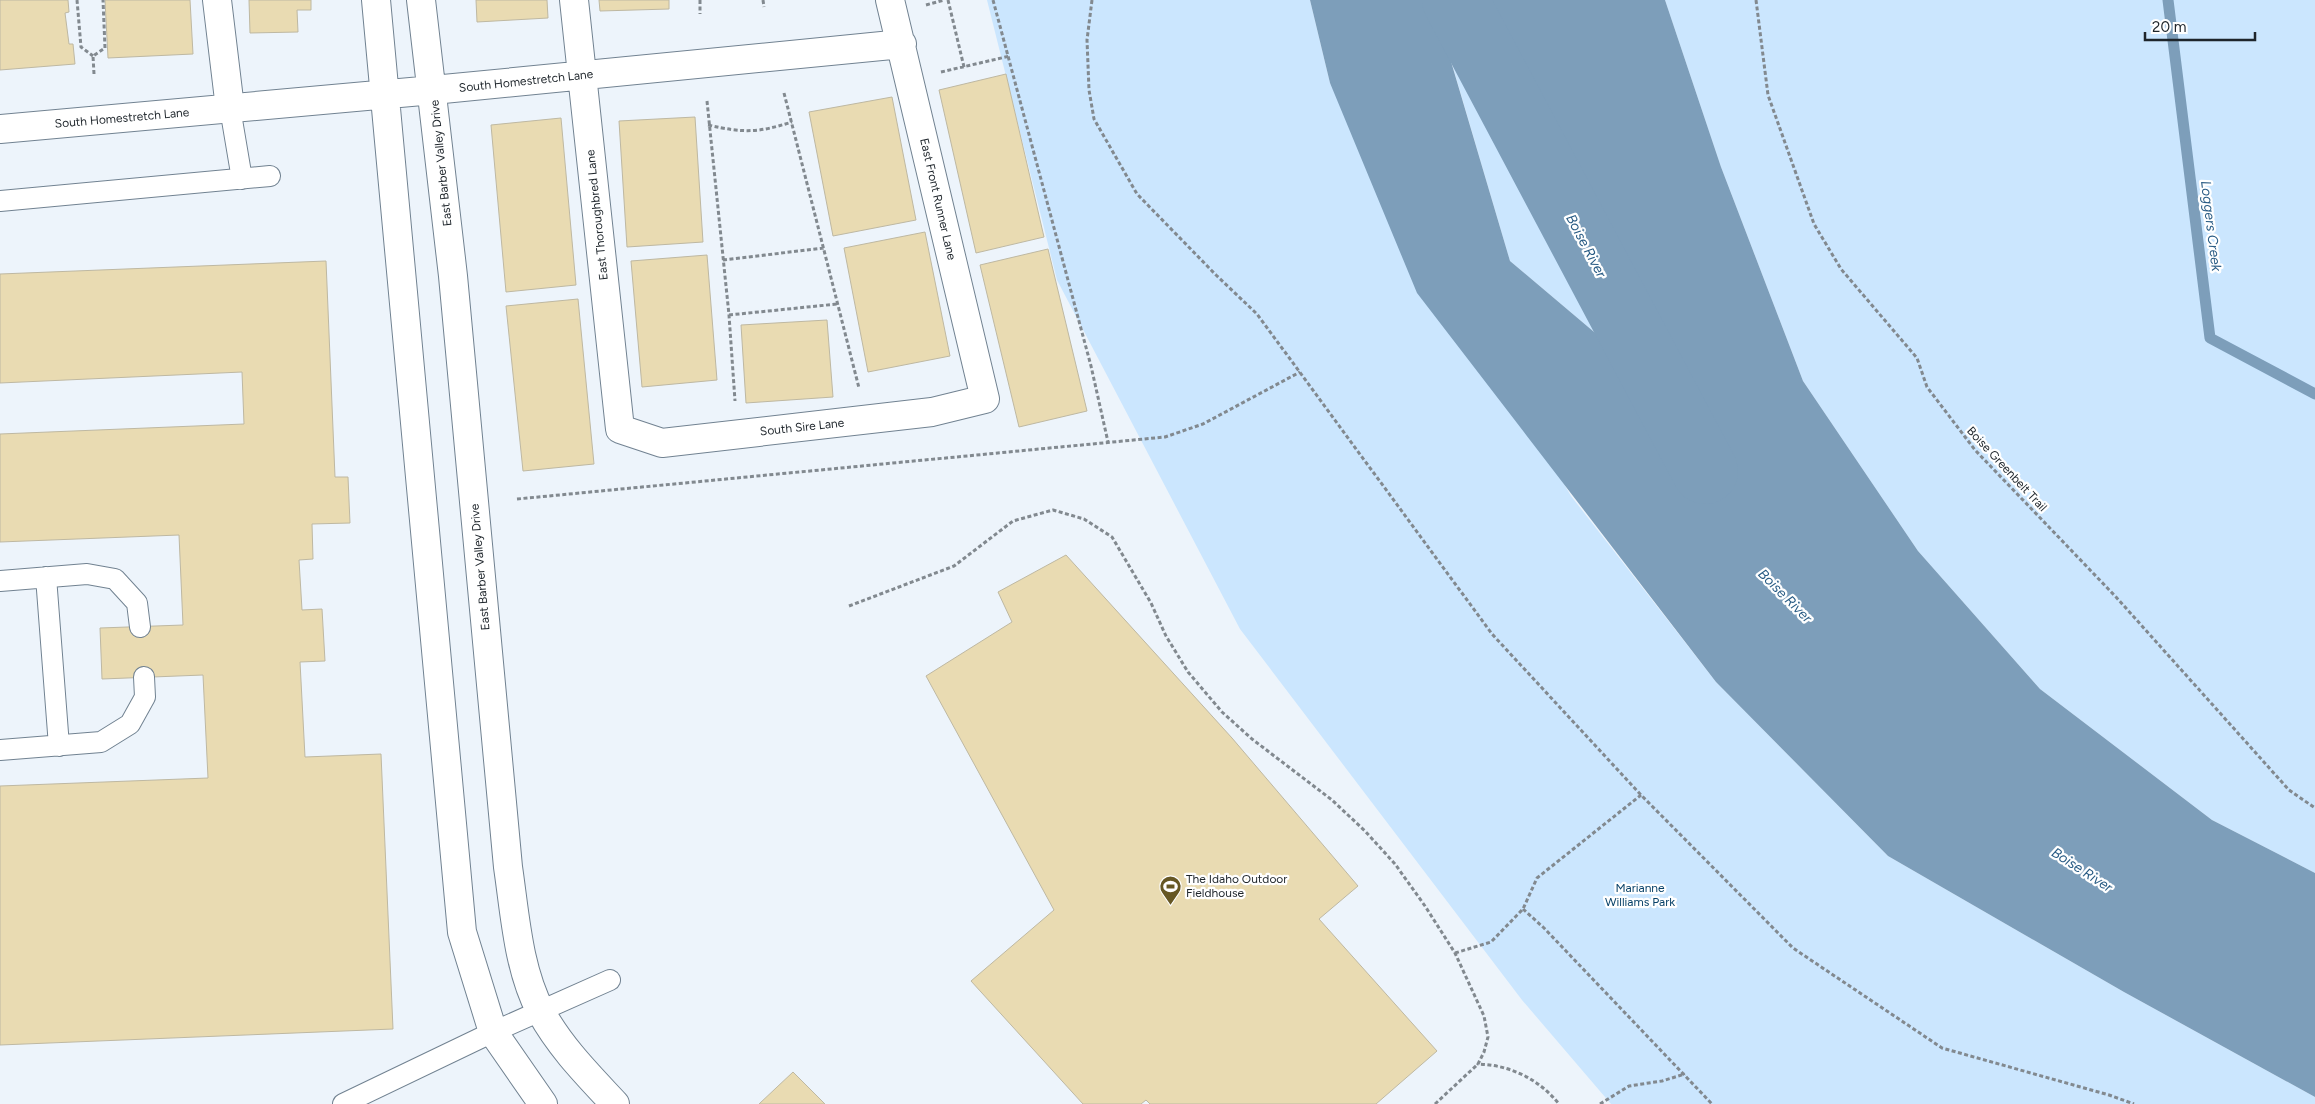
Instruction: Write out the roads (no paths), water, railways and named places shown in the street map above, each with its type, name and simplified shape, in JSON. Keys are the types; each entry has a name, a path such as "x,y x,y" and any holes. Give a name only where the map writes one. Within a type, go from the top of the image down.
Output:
{"street":[{"path":"217,0 230,108"},
{"path":"376,0 462,932 493,1032 543,1104"},
{"name":"East Barber Valley Drive","path":"421,0 433,90 453,276 508,867 522,959 541,1011 572,1058 615,1104"},
{"name":"East Thoroughbred Lane","path":"574,0 620,429"},
{"name":"East Front Runner Lane","path":"890,0 985,399"},
{"name":"South Homestretch Lane","path":"0,129 433,90 902,44"},
{"name":"South Sire Lane","path":"620,429 662,443 932,412 985,399"}],"lane":[{"path":"230,108 242,179"},
{"path":"0,201 270,176"},
{"path":"0,581 88,574 115,579 137,603 140,627"},
{"path":"46,577 59,746"},
{"path":"0,750 101,742 130,724 145,697 144,677"},
{"path":"343,1104 493,1032 610,980"}],"water":[{"path":"1310,0 1665,0 1721,167 1803,381 1918,551 2040,689 2212,820 2315,873 2315,1097 2124,992 1888,856 1716,682 1417,293 1330,83","holes":["1434,4 1453,15 1490,90 1570,191 1640,298 1671,390 1653,391 1600,337 1510,261"]}],"waterway":[{"name":"Boise River","path":"1455,0 1705,471"},
{"name":"Loggers Creek","path":"2168,0 2210,338 2315,394"}],"place":[{"name":"The Idaho Outdoor Fieldhouse","path":"1170,905"}],"park label":[{"name":"Marianne Williams Park","path":"1640,895"}]}
